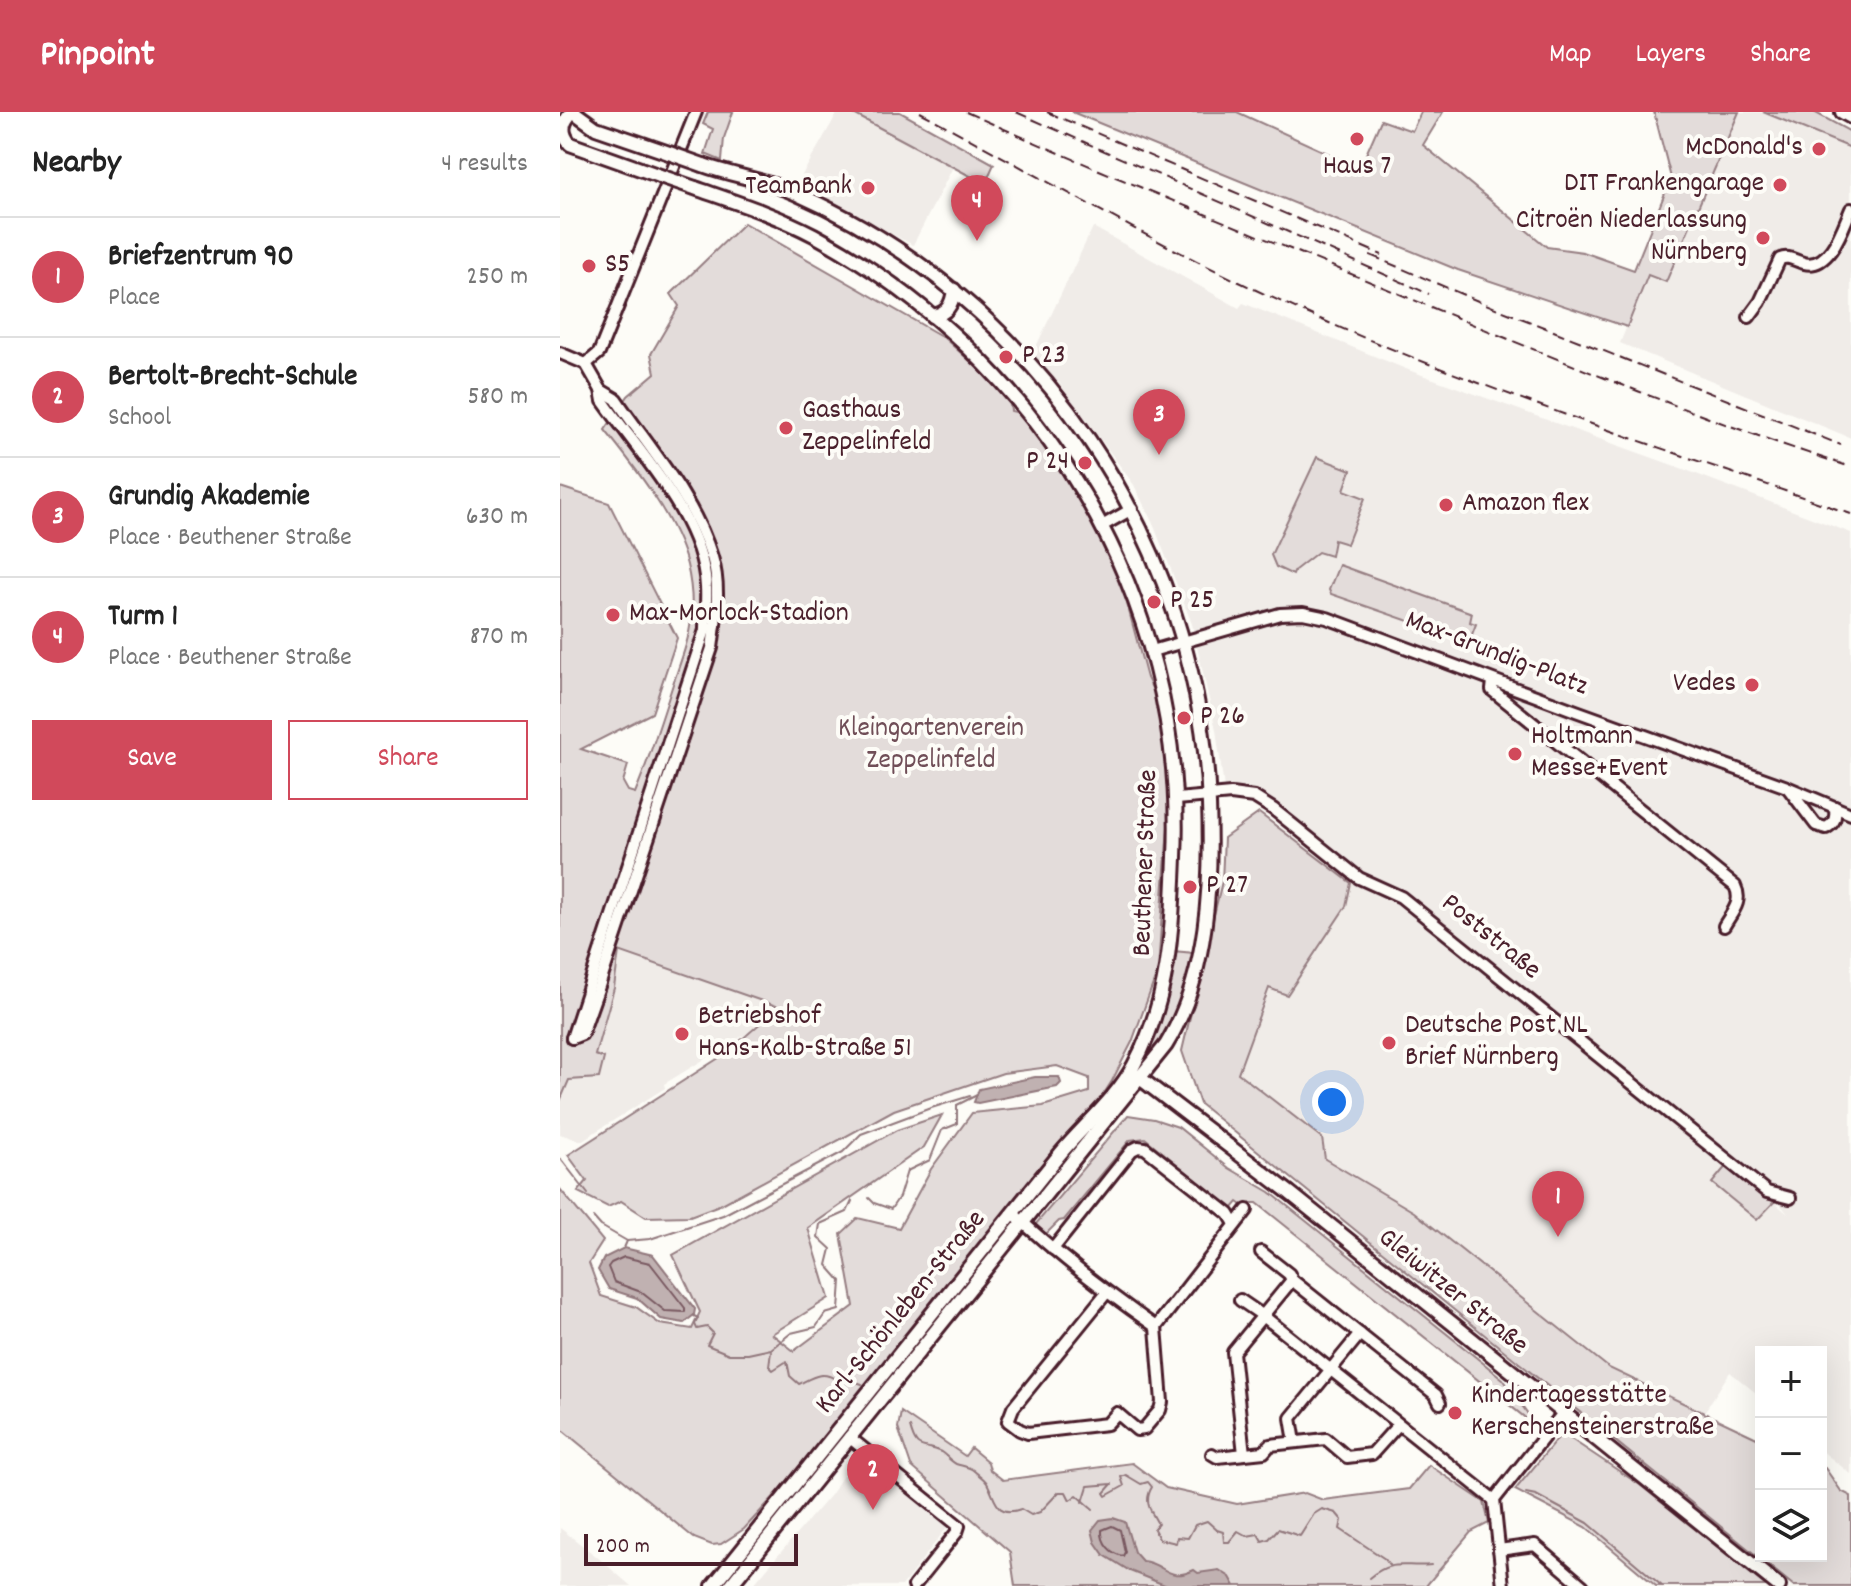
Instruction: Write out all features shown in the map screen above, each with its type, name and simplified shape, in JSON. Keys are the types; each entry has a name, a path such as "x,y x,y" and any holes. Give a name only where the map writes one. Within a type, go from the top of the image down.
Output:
{"main road":[{"name":"Beuthener Straße","path":"573,112 596,128 703,165 782,187 878,236 954,290 1005,337 1050,386 1100,454 1132,509 1160,569 1184,641 1201,714 1209,796 1208,884 1192,984 1172,1036 1135,1075 1167,973 1177,799 1169,721 1152,651 1131,588 1102,526 1065,462 1030,415 980,360 885,278 813,235 769,215 563,143 564,122 573,112"},
{"path":"1842,112 1851,117"},
{"path":"932,316 949,307 954,290"},
{"name":"Karl-Schönleben-Straße","path":"713,1586 843,1424 1135,1075"},
{"name":"Gleiwitzer Straße","path":"1135,1075 1290,1193 1779,1586"},
{"name":"Karl-Schönleben-Straße","path":"730,1586 1018,1217"},
{"path":"843,1424 849,1437"}],"street":[{"path":"586,364 599,353 696,112"},
{"path":"1749,317 1760,302 1780,259 1786,257 1807,264 1818,262 1837,241 1851,209"},
{"path":"560,353 586,364 601,390 616,399 678,498 693,511 713,558 717,609 712,648 662,780 572,1038 582,1034 662,780"},
{"path":"1102,526 1132,509"},
{"name":"Max-Grundig-Platz","path":"1184,641 1269,616 1303,613 1344,623 1493,681 1787,787 1843,811 1826,828 1818,826 1787,787"},
{"path":"1152,651 1184,641"},
{"path":"1493,681 1491,689 1735,886 1739,902 1724,926"},
{"path":"1515,709 1522,691"},
{"name":"Poststraße","path":"1177,799 1244,795 1264,802 1359,878 1401,897 1767,1192 1790,1198"},
{"path":"1053,1249 1132,1150 1138,1147 1145,1148 1229,1214 1235,1224"},
{"path":"1107,1292 1013,1408 1008,1421 1020,1430 1028,1433 1107,1424 1117,1413 1137,1430 1144,1429 1160,1410 1162,1402 1156,1327 1247,1210"},
{"path":"1018,1217 1053,1249 1156,1327"},
{"path":"1261,1252 1436,1395 1440,1403"},
{"path":"1244,1454 1233,1352 1292,1280"},
{"path":"1240,1300 1494,1500"},
{"path":"1295,1442 1291,1418 1360,1334"},
{"path":"1503,1586 1494,1500 1563,1413"},
{"path":"1212,1454 1217,1457 1264,1452 1270,1445 1326,1439 1347,1457 1372,1454 1398,1425"},
{"path":"849,1437 959,1526 914,1586"},
{"path":"1499,1550 1535,1545 1583,1586"}],"shaded area":[{"path":"838,112 850,112 953,167 913,245 797,184"},
{"path":"1739,112 1763,112 1851,148 1851,438 1620,343 1648,275 1667,281"},
{"path":"1093,227 1239,308 1243,303 1411,371 1851,533 1851,1474 1827,1455 1827,1346 1755,1346 1755,1392 1730,1372 1703,1414 1609,1368 1414,1212 1325,1159 1322,1138 1238,1073 1269,987 1288,995 1346,906 1351,883 1403,906 1727,1165 1758,1220 1774,1202 1788,1214 1762,1182 1402,892 1348,863 1262,793 1244,788 1224,788 1216,730 1192,624 1154,526 1134,485 1060,384 1032,355"},
{"path":"619,951 779,1007 754,1029 664,1084 665,1088 581,1141 560,1134 560,1101 569,1080 604,1058 596,1055 614,988"},
{"path":"859,1452 948,1526 902,1586 752,1586 830,1495"},
{"path":"560,1528 596,1556 631,1586 560,1586"}],"green space":[{"path":"708,112 733,112 724,138 722,161 705,154 713,129 703,124"},
{"path":"850,112 900,112 994,164 985,184"},
{"path":"1072,112 1237,112 1360,168 1381,120 1412,131 1421,112 1443,112 1423,145 1547,247 1583,252 1634,270 1671,178 1654,112 1739,112 1666,282 1648,275 1627,327 1458,270"},
{"path":"1763,112 1814,112 1851,132 1851,148"},
{"name":"Kleingartenverein Zeppelinfeld","path":"744,223 943,337 979,369 1010,404 1011,411 1020,413 1115,559 1147,678 1154,692 1171,782 1158,970 1132,1042 1112,1081 1096,1106 1053,1154 802,1466 744,1529 721,1544 712,1545 694,1538 560,1428 560,1189 603,1241 589,1263 601,1296 636,1307 660,1324 692,1329 700,1312 673,1255 897,1130 942,1115 924,1147 808,1228 829,1298 772,1334 794,1351 854,1306 841,1234 858,1218 899,1228 931,1169 972,1113 1043,1106 1089,1092 1089,1078 1057,1066 1003,1073 894,1110 722,1204 690,1216 646,1217 621,1201 608,1207 578,1192 587,1181 568,1155 725,1054 779,1007 619,951 614,988 595,1055 604,1058 599,1078 569,1080 560,1101 560,487 609,503 677,638 652,713 581,749 628,765 623,782 628,791 635,793 686,644 691,619 691,592 687,565 674,530 653,494 605,430 628,396 655,373 651,354 679,306 671,294"},
{"path":"1317,457 1351,470 1344,490 1365,498 1347,544 1334,540 1331,556 1318,552 1293,575 1276,567 1271,555"},
{"path":"1339,565 1472,613 1470,622 1476,624 1469,642 1331,594 1329,590"},
{"path":"1259,813 1351,883 1346,906 1287,995 1269,988 1238,1073 1322,1138 1325,1159 1414,1212 1609,1368 1755,1437 1755,1554 1200,1104 1182,1051 1222,881 1224,838"},
{"path":"1173,951 1194,953 1176,1019 1149,1062 1144,1059 1163,1012"},
{"path":"1128,1115 1178,1127 1229,1168 1270,1192 1503,1379 1538,1428 1257,1203 1251,1203 1246,1208 1238,1202 1232,1209 1145,1138 1130,1140 1064,1220 1046,1234 1035,1225"},
{"path":"1727,1165 1774,1202 1757,1220 1712,1183"},
{"path":"901,1412 965,1456 971,1448 1003,1480 1132,1463 1166,1488 1237,1504 1305,1493 1323,1500 1409,1489 1429,1465 1484,1502 1489,1523 1471,1532 1426,1586 1015,1586 1010,1552 911,1466 898,1428"},
{"path":"1562,1433 1640,1485 1766,1586 1656,1586 1586,1527 1515,1490"},
{"path":"1827,1471 1841,1491 1851,1496 1851,1586 1794,1586 1764,1562 1827,1562"}],"water":[{"path":"1035,1077 1059,1077 1061,1083 1057,1087 974,1102 979,1089"},
{"path":"624,1248 653,1255 695,1309 694,1315 684,1323 661,1319 637,1298 609,1289 598,1270 604,1258"},
{"path":"1113,1518 1125,1522 1134,1552 1142,1561 1178,1574 1194,1570 1198,1573 1219,1570 1230,1577 1235,1586 1167,1586 1130,1571 1104,1555 1095,1542 1092,1530 1100,1520"}],"waterway":[{"path":"869,1198 891,1209 899,1197 907,1171 930,1160 942,1130 957,1124 957,1105 977,1095"},
{"path":"627,1241 650,1239 723,1215 843,1152 861,1134 970,1096"},
{"path":"560,1158 588,1194"},
{"path":"694,1316 698,1318 695,1324 697,1329 707,1327 713,1333 707,1345 729,1354 771,1349 791,1333 816,1327 825,1314 839,1310 841,1281 827,1265 831,1249 818,1237 820,1224 847,1212 852,1201"},
{"path":"593,1217 601,1226 627,1241 624,1248"},
{"path":"771,1351 769,1366 773,1370 787,1361 790,1376 799,1384 822,1375 862,1384"},
{"path":"910,1427 918,1444 941,1452 982,1478 1001,1509 1021,1509 1031,1515 1040,1512 1059,1492 1066,1492 1070,1500 1077,1495 1093,1509"},
{"path":"1083,1502 1088,1486 1112,1484 1104,1493 1106,1496 1124,1486 1121,1477 1126,1475 1141,1484 1148,1482 1152,1487 1149,1506 1158,1524 1154,1529 1159,1539 1176,1543 1177,1537 1188,1538 1195,1525 1207,1521 1223,1532 1224,1542 1229,1542 1238,1531 1247,1536 1258,1534 1262,1541 1269,1539 1278,1529 1300,1536 1314,1514 1322,1509 1336,1513 1342,1520 1340,1529 1385,1559 1389,1565"},
{"path":"1526,1493 1536,1495 1588,1523 1662,1586"},
{"path":"1369,1578 1392,1566 1431,1565"}],"railway":[{"path":"920,112 1191,258 1353,333 1565,414 1851,514"},
{"path":"966,112 1127,182 1566,362 1679,407 1851,467"},
{"path":"1016,112 1429,294"},
{"path":"1047,112 1382,255"},
{"path":"1370,255 1841,445"}],"place":[{"name":"Haus 7","path":"1357,139"},
{"name":"McDonald's","path":"1819,149"},
{"name":"DIT Frankengarage","path":"1780,185"},
{"name":"TeamBank","path":"868,188"},
{"name":"Citroën Niederlassung Nürnberg","path":"1763,238"},
{"name":"Turm 1","path":"977,241"},
{"name":"S5","path":"589,266"},
{"name":"P 23","path":"1006,357"},
{"name":"Gasthaus Zeppelinfeld","path":"786,428"},
{"name":"Grundig Akademie","path":"1159,455"},
{"name":"P 24","path":"1085,463"},
{"name":"Amazon flex","path":"1446,505"},
{"name":"P 25","path":"1154,602"},
{"name":"Max-Morlock-Stadion","path":"613,615"},
{"name":"Vedes","path":"1752,685"},
{"name":"P 26","path":"1184,718"},
{"name":"Holtmann Messe+Event","path":"1515,754"},
{"name":"P 27","path":"1190,887"},
{"name":"Betriebshof Hans-Kalb-Straße 51","path":"682,1034"},
{"name":"Deutsche Post NL Brief Nürnberg","path":"1389,1043"},
{"name":"Briefzentrum 90","path":"1558,1237"},
{"name":"Kindertagesstätte Kerschensteinerstraße","path":"1455,1413"},
{"name":"Bertolt-Brecht-Schule","path":"873,1510"}]}
